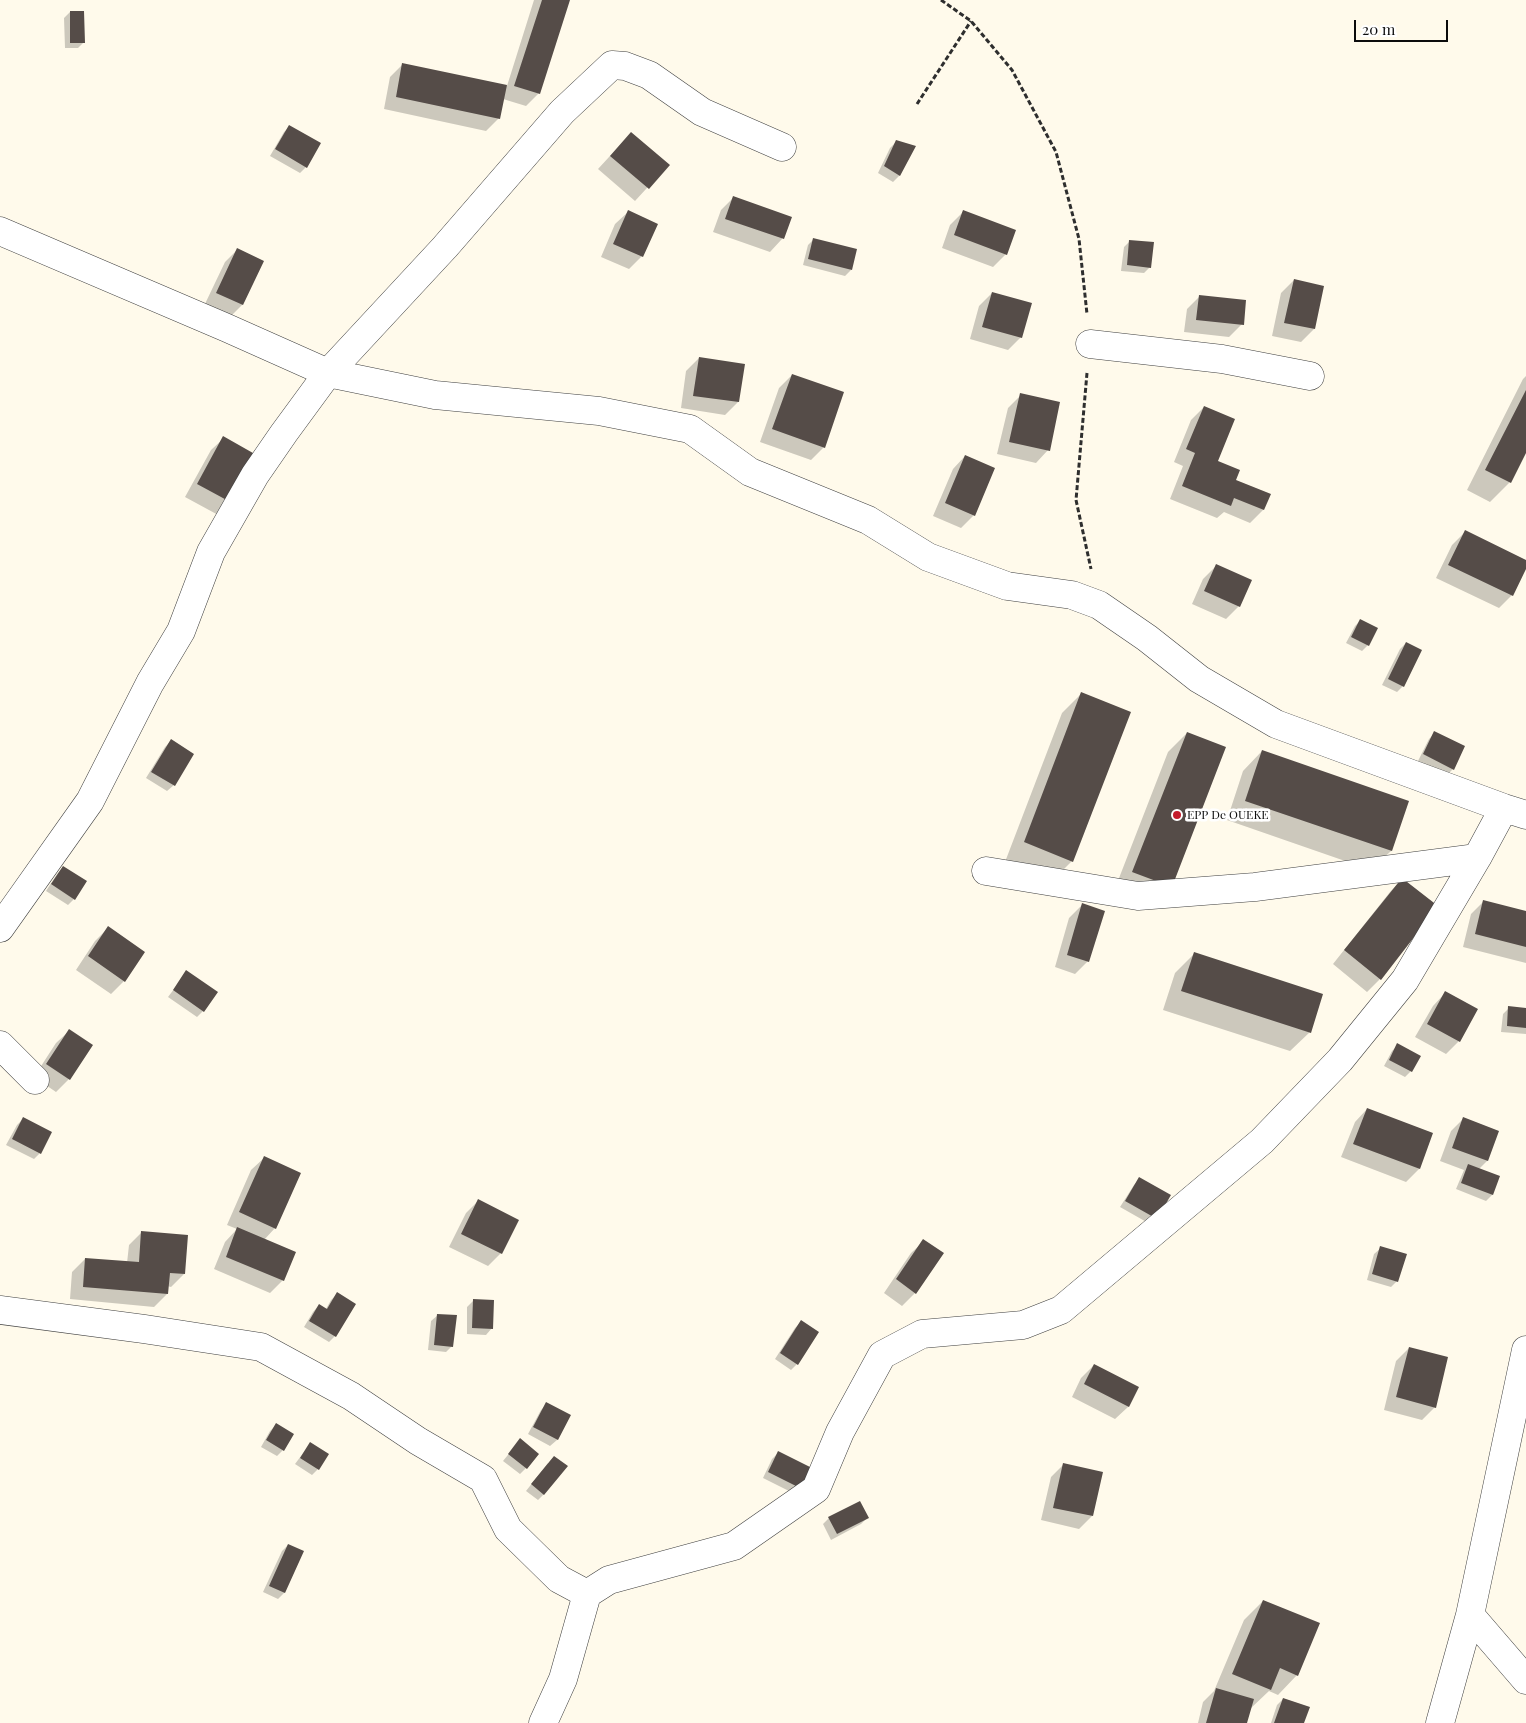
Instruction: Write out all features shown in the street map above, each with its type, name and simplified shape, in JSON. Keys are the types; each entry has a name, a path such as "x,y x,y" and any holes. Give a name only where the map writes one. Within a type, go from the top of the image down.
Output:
{"street":[{"path":"0,928 90,801 150,683 181,631 211,552 255,475 328,373 445,247 562,112 612,65 625,66 649,75 702,112 782,147"},
{"path":"0,231 328,373 434,394 599,411 690,429 750,472 868,520 928,557 1007,586 1072,595 1099,605 1148,638 1199,679 1276,724 1515,812 1477,858 1405,980 1340,1060 1262,1141 1061,1310 1023,1325 922,1334 882,1355 840,1432 816,1489 734,1546 609,1580 587,1594 563,1679 543,1723"},
{"path":"1090,344 1222,359 1310,376"},
{"path":"986,871 1138,896 1256,887 1477,858"},
{"path":"0,1045 35,1080"},
{"path":"0,1310 144,1329 261,1348 351,1396 418,1441 483,1480 508,1529 559,1579 587,1594"},
{"path":"1440,1723 1470,1615 1526,1350"},
{"path":"1470,1615 1526,1680"}],"path":[{"path":"941,0 971,22 1012,70 1056,152 1079,239 1090,344 1076,500 1099,605"},
{"path":"917,104 971,22"}],"building":[{"path":"542,0 570,0 540,94 514,86"},
{"path":"70,11 84,11 85,43 70,43"},
{"path":"402,63 507,85 500,119 396,97"},
{"path":"289,125 321,143 307,168 275,149"},
{"path":"631,132 670,165 649,189 610,156"},
{"path":"896,140 916,146 900,176 884,166"},
{"path":"733,196 792,217 784,239 725,219"},
{"path":"628,210 658,224 643,257 613,244"},
{"path":"963,210 1016,230 1007,255 954,235"},
{"path":"813,238 857,249 852,270 808,259"},
{"path":"1129,240 1154,242 1151,268 1127,265"},
{"path":"237,248 264,261 243,305 216,293"},
{"path":"1294,279 1324,286 1315,329 1284,323"},
{"path":"992,292 1032,303 1022,338 982,327"},
{"path":"1199,295 1246,300 1244,325 1196,320"},
{"path":"699,357 745,364 739,402 693,396"},
{"path":"792,374 844,392 825,448 772,429"},
{"path":"1526,390 1526,453 1511,483 1485,470"},
{"path":"1020,393 1060,402 1050,451 1009,442"},
{"path":"1204,406 1235,419 1218,461 1240,470 1236,480 1271,494 1264,510 1234,498 1231,506 1182,486 1195,453 1186,449"},
{"path":"223,436 260,457 234,504 197,484"},
{"path":"965,455 995,468 975,516 945,503"},
{"path":"1465,530 1526,560 1526,569 1513,596 1448,565"},
{"path":"1216,564 1252,580 1240,607 1204,591"},
{"path":"1360,619 1378,628 1369,646 1351,637"},
{"path":"1406,642 1422,650 1404,687 1388,679"},
{"path":"1081,692 1131,712 1073,862 1024,842"},
{"path":"1434,731 1465,746 1454,770 1423,754"},
{"path":"1187,732 1226,747 1172,887 1132,872"},
{"path":"171,739 194,754 175,786 151,772"},
{"path":"1262,750 1409,801 1392,851 1245,801"},
{"path":"63,866 87,881 75,900 51,884"},
{"path":"1402,878 1438,906 1381,980 1344,950"},
{"path":"1483,900 1526,911 1526,947 1475,934"},
{"path":"1082,903 1105,911 1089,962 1067,955"},
{"path":"108,926 145,952 125,982 88,956"},
{"path":"1194,952 1323,994 1311,1033 1181,991"},
{"path":"186,970 218,992 204,1012 173,990"},
{"path":"1445,991 1478,1009 1460,1042 1427,1024"},
{"path":"1508,1006 1526,1008 1526,1028 1507,1026"},
{"path":"69,1029 93,1045 70,1080 46,1064"},
{"path":"1397,1043 1421,1056 1412,1072 1389,1060"},
{"path":"1367,1108 1433,1133 1420,1169 1353,1144"},
{"path":"23,1117 52,1132 41,1154 12,1139"},
{"path":"1463,1117 1499,1131 1488,1161 1452,1148"},
{"path":"264,1156 301,1173 276,1229 239,1212"},
{"path":"1468,1164 1500,1176 1493,1195 1461,1183"},
{"path":"1139,1177 1171,1195 1157,1219 1125,1201"},
{"path":"478,1199 519,1220 502,1254 461,1234"},
{"path":"237,1227 296,1252 284,1281 226,1257"},
{"path":"141,1231 188,1235 185,1274 170,1273 168,1294 83,1287 85,1258 139,1262"},
{"path":"923,1239 944,1253 916,1294 896,1279"},
{"path":"1380,1246 1407,1254 1398,1282 1372,1274"},
{"path":"337,1292 356,1304 336,1337 309,1321 319,1304 327,1309"},
{"path":"473,1299 494,1300 493,1329 472,1328"},
{"path":"437,1314 457,1315 453,1347 434,1345"},
{"path":"801,1320 819,1332 798,1365 780,1353"},
{"path":"1409,1347 1448,1357 1436,1408 1396,1397"},
{"path":"1094,1364 1139,1387 1129,1407 1084,1384"},
{"path":"546,1402 571,1415 558,1440 533,1427"},
{"path":"276,1423 294,1434 284,1451 266,1440"},
{"path":"520,1438 539,1454 527,1469 508,1454"},
{"path":"310,1442 329,1454 319,1470 300,1458"},
{"path":"778,1451 814,1469 804,1490 768,1472"},
{"path":"554,1456 568,1466 544,1495 531,1484"},
{"path":"1063,1463 1103,1472 1093,1516 1053,1508"},
{"path":"860,1501 869,1518 837,1534 828,1517"},
{"path":"288,1544 304,1551 285,1593 269,1586"},
{"path":"1263,1600 1320,1623 1298,1676 1280,1668 1271,1690 1232,1674"},
{"path":"1216,1688 1254,1699 1247,1723 1206,1723"},
{"path":"1283,1698 1310,1707 1304,1723 1274,1723"}],"place":[{"name":"EPP De OUEKE","path":"1177,815"}]}
